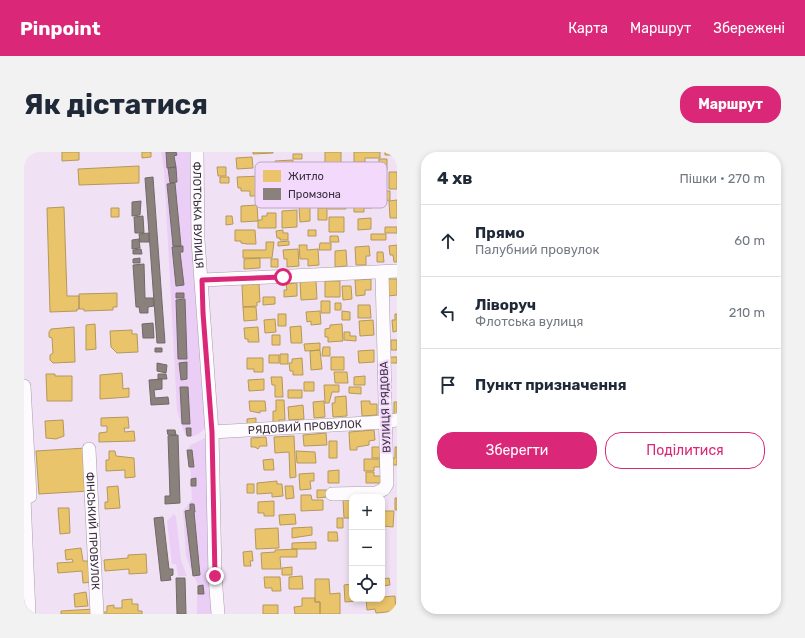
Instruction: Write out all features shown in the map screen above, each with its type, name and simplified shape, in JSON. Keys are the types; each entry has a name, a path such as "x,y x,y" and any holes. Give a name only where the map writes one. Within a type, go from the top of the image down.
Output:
{"street":[{"name":"ФЛОТСЬКА ВУЛИЦЯ","path":"197,152 198,240 212,432 215,576 218,614"},
{"path":"202,280 397,271"},
{"name":"ВУЛИЦЯ РЯДОВА","path":"332,494 376,493 384,489 388,479 391,421 382,272"},
{"path":"24,386 30,496 24,498 29,614"},
{"name":"РЯДОВИЙ ПРОВУЛОК","path":"212,432 391,421"},
{"name":"ФІНСЬКИЙ ПРОВУЛОК","path":"89,449 97,614"}],"shaded area":[{"path":"161,152 192,152 207,426 199,434 191,437 185,435 177,410 164,170"},
{"path":"205,438 208,439 214,614 197,614 197,583 186,557 183,511 192,499 189,446"},
{"path":"174,514 176,517 181,560 187,576 178,576 176,564 172,564 167,521"}],"building: Житло":[{"path":"62,152 79,152 79,160 62,161"},
{"path":"142,152 151,152 151,157 142,158"},
{"path":"253,152 273,152 273,153 253,154"},
{"path":"325,152 341,152 341,162 325,162"},
{"path":"354,152 380,152 380,158 365,158 365,162 354,162"},
{"path":"385,152 397,152 397,155 385,155"},
{"path":"293,154 302,154 302,159 293,159"},
{"path":"252,157 253,168 237,169 236,158"},
{"path":"379,159 387,159 387,162 379,162"},
{"path":"293,160 293,162 275,162"},
{"path":"139,166 139,183 79,185 78,169"},
{"path":"217,167 226,167 226,176 218,176"},
{"path":"389,172 397,172 397,189 389,189"},
{"path":"255,176 255,196 250,196 250,191 241,191 241,188 238,188 237,177"},
{"path":"220,177 229,177 229,183 220,183"},
{"path":"387,191 390,191 390,200 387,200"},
{"path":"397,200 397,218 390,218 389,201"},
{"path":"255,205 255,208 257,208 258,221 241,222 241,206"},
{"path":"64,207 67,296 79,296 79,309 77,309 77,311 50,312 47,208"},
{"path":"111,208 119,208 119,217 111,217"},
{"path":"299,208 310,208 310,221 300,222"},
{"path":"318,208 327,208 327,220 318,220"},
{"path":"346,208 346,209 328,209"},
{"path":"354,208 364,208 364,212 354,212"},
{"path":"297,210 297,227 282,228 282,211"},
{"path":"267,213 276,213 276,228 258,228 258,220 262,220 262,216 267,216"},
{"path":"226,216 232,216 233,224 226,225"},
{"path":"329,217 344,217 344,232 329,232"},
{"path":"371,218 371,229 358,230 358,219"},
{"path":"385,227 397,227 397,233 385,233"},
{"path":"235,230 255,230 256,244 247,244 241,243 241,241 235,241"},
{"path":"283,230 283,233 288,233 288,240 280,240 280,238 277,238 276,231"},
{"path":"308,230 316,230 316,236 308,236"},
{"path":"371,234 386,234 386,240 371,240"},
{"path":"330,236 338,236 339,242 330,242"},
{"path":"289,241 289,245 278,246 278,242"},
{"path":"266,242 274,242 272,258 243,258 243,250 266,250"},
{"path":"320,243 331,243 331,250 319,250"},
{"path":"299,245 307,245 307,250 318,249 319,265 308,266 308,259 300,259"},
{"path":"397,245 397,262 394,262 393,255 390,255 389,246"},
{"path":"369,246 370,256 366,256 366,265 356,265 355,247"},
{"path":"298,249 299,266 287,267 287,259 284,259 283,250"},
{"path":"346,250 347,266 335,267 335,251"},
{"path":"377,252 383,252 384,262 377,262"},
{"path":"260,258 260,268 244,269 244,259"},
{"path":"271,259 278,259 278,267 271,267"},
{"path":"371,279 371,290 365,290 365,295 356,296 355,280"},
{"path":"387,279 397,279 397,295 388,296"},
{"path":"300,281 316,281 317,299 301,300"},
{"path":"325,281 340,281 340,297 325,297"},
{"path":"297,283 297,296 284,297 284,290 287,290 286,284"},
{"path":"259,284 260,302 257,302 257,306 243,307 242,285"},
{"path":"342,286 351,286 352,299 343,300"},
{"path":"117,293 117,307 113,307 113,310 84,311 84,309 79,309 79,294"},
{"path":"263,297 275,297 275,304 263,305"},
{"path":"321,301 330,301 330,313 321,313"},
{"path":"335,303 341,303 341,310 335,310"},
{"path":"358,305 370,305 371,318 358,318"},
{"path":"243,307 256,307 257,320 244,321"},
{"path":"320,311 321,324 311,325 311,321 307,322 306,312"},
{"path":"342,311 350,312 350,320 342,320"},
{"path":"278,314 286,314 286,326 278,326"},
{"path":"395,314 397,314 397,331 393,332 392,320 395,320"},
{"path":"275,319 276,332 265,333 264,320"},
{"path":"373,320 374,335 360,336 359,321"},
{"path":"95,324 96,349 86,350 86,325"},
{"path":"342,324 343,341 328,342 328,337 325,337 325,329 330,328 330,325"},
{"path":"301,326 302,343 291,343 290,327"},
{"path":"74,327 75,362 53,363 50,360 50,355 53,353 52,338 49,337 49,332 51,329"},
{"path":"258,327 259,342 248,342 248,339 245,339 244,328"},
{"path":"132,330 132,334 137,334 138,352 117,353 111,347 110,331"},
{"path":"344,332 350,332 350,336 356,336 356,341 344,340"},
{"path":"272,335 280,335 280,345 272,345"},
{"path":"391,340 397,340 397,350 391,350"},
{"path":"320,343 320,350 305,351 304,344"},
{"path":"323,347 330,347 330,356 322,356"},
{"path":"320,350 322,369 311,370 310,351"},
{"path":"374,350 374,362 359,363 358,351"},
{"path":"280,354 288,354 288,364 280,364"},
{"path":"269,355 279,355 279,363 269,363"},
{"path":"331,357 344,357 344,370 331,370"},
{"path":"390,357 397,357 397,363 390,363"},
{"path":"247,358 263,358 263,372 254,372 254,369 247,369"},
{"path":"302,358 303,375 293,375 293,371 290,371 289,363 292,363 292,359"},
{"path":"334,372 347,372 348,383 335,383"},
{"path":"122,373 123,389 129,388 129,397 100,399 100,375"},
{"path":"46,374 55,374 55,376 72,376 72,401 47,401"},
{"path":"365,376 365,385 354,385 354,377"},
{"path":"271,377 282,377 283,397 275,397 275,385 272,385"},
{"path":"264,379 264,390 249,391 248,380"},
{"path":"304,382 314,382 314,391 304,391"},
{"path":"324,385 339,385 339,392 332,392 329,403 325,403"},
{"path":"349,387 361,387 361,394 349,393"},
{"path":"288,390 302,390 302,398 288,398"},
{"path":"346,396 347,416 333,417 332,403 335,403 335,397"},
{"path":"276,400 284,400 285,420 279,420 280,425 273,425 273,411 276,411"},
{"path":"249,401 265,401 266,411 260,411 260,413 250,411"},
{"path":"324,401 325,417 314,418 313,402"},
{"path":"361,401 370,401 370,404 377,404 377,415 362,416"},
{"path":"394,402 397,402 397,414 394,414"},
{"path":"303,405 304,419 289,420 288,407"},
{"path":"128,417 129,428 124,428 125,432 134,431 135,441 99,442 99,433 107,432 107,426 101,426 101,418"},
{"path":"256,418 256,427 247,427 247,419"},
{"path":"63,420 64,436 56,439 46,438 45,421"},
{"path":"374,430 375,440 369,441 369,445 357,447 357,450 350,450 349,432"},
{"path":"326,433 327,445 304,446 303,435"},
{"path":"294,436 296,477 290,478 289,452 275,453 274,437"},
{"path":"266,437 267,446 260,446 258,449 251,447 251,438"},
{"path":"329,441 337,441 337,458 329,458"},
{"path":"372,447 380,447 380,458 372,458"},
{"path":"395,447 397,447 397,465 393,465 392,458 395,458"},
{"path":"86,448 89,491 39,494 36,451"},
{"path":"109,451 115,451 116,456 134,458 135,477 125,478 125,470 106,471 106,460 109,460"},
{"path":"296,451 315,452 316,463 297,463"},
{"path":"273,459 274,470 264,470 263,460"},
{"path":"364,459 380,459 380,467 374,467 374,471 364,471"},
{"path":"339,470 339,483 328,483 328,471"},
{"path":"366,472 374,472 374,476 381,476 381,483 366,483"},
{"path":"314,473 314,481 310,481 311,489 300,490 299,474"},
{"path":"277,481 277,484 282,484 283,496 272,497 272,493 257,494 257,483"},
{"path":"247,484 254,484 254,493 247,493"},
{"path":"118,486 120,508 105,509 105,502 108,502 107,487"},
{"path":"285,486 293,486 294,498 286,499"},
{"path":"317,490 327,490 327,497 317,498"},
{"path":"301,495 311,495 312,500 323,500 323,510 301,511"},
{"path":"395,498 397,498 397,510 395,510"},
{"path":"343,500 349,500 349,518 344,518"},
{"path":"274,501 274,516 264,516 264,513 258,513 258,502"},
{"path":"58,508 69,508 70,533 60,534"},
{"path":"385,511 394,511 393,527 385,526"},
{"path":"295,514 296,524 280,525 279,515"},
{"path":"337,518 343,518 343,528 337,528"},
{"path":"312,527 312,535 292,538 292,528"},
{"path":"278,528 279,548 256,549 255,529"},
{"path":"328,532 337,532 338,541 328,541"},
{"path":"316,542 316,549 292,549 292,543"},
{"path":"81,548 83,561 91,561 93,582 83,583 82,571 58,573 57,563 73,562 72,559 66,560 65,550"},
{"path":"297,549 297,557 280,557 281,569 262,569 261,553 275,552 275,550"},
{"path":"252,551 253,561 250,561 251,566 244,566 243,552"},
{"path":"146,554 147,573 129,574 129,569 105,571 104,560 128,558 128,555"},
{"path":"292,567 292,575 282,575 282,568"},
{"path":"302,576 303,589 289,589 289,577"},
{"path":"264,577 280,577 281,591 272,591 272,588 265,588"},
{"path":"389,578 390,585 385,586 385,579"},
{"path":"315,579 329,579 330,594 340,593 340,614 320,614 320,602 315,602"},
{"path":"349,584 349,602 345,602 344,585"},
{"path":"86,592 88,606 75,607 74,594"},
{"path":"395,596 396,611 376,613 375,609 367,610 366,602 385,602 385,597"},
{"path":"302,598 315,598 315,602 320,602 320,614 295,614 294,607 302,606"},
{"path":"132,599 132,604 138,604 138,611 142,611 142,614 102,614 102,612 107,612 107,606 114,605 114,608 122,608 122,600"},
{"path":"263,605 278,605 278,614 263,614"},
{"path":"94,609 95,614 61,614 61,611"}],"building: Промзона":[{"path":"166,152 176,152 177,155 174,156 176,167 167,168"},
{"path":"176,167 177,182 170,183 168,168"},
{"path":"153,177 165,343 157,343 145,178"},
{"path":"175,183 181,246 173,246 167,184"},
{"path":"141,201 140,215 132,216 132,202"},
{"path":"143,216 144,233 135,233 134,217"},
{"path":"149,233 149,242 140,242 139,234"},
{"path":"139,239 140,248 132,249 132,240"},
{"path":"183,246 183,252 180,252 184,285 176,286 172,247"},
{"path":"141,249 142,254 133,254 133,250"},
{"path":"140,258 140,263 133,263 133,259"},
{"path":"144,264 145,298 153,298 154,306 148,307 148,313 140,313 139,307 136,307 133,265"},
{"path":"176,293 184,293 184,298 176,298"},
{"path":"185,299 187,359 178,359 176,300"},
{"path":"153,323 154,338 143,338 142,324"},
{"path":"155,348 162,348 162,352 155,352"},
{"path":"187,362 187,379 181,380 179,363"},
{"path":"157,363 167,365 166,373 157,371"},
{"path":"158,374 166,374 167,379 158,379"},
{"path":"162,379 162,389 154,390 155,398 168,397 169,404 151,405 149,380"},
{"path":"180,387 188,387 190,424 182,424"},
{"path":"186,428 191,428 191,436 187,436"},
{"path":"167,430 175,430 176,435 168,435"},
{"path":"178,435 180,503 165,504 165,496 170,496 168,436"},
{"path":"187,450 192,450 194,467 189,467"},
{"path":"196,478 196,486 191,486 191,479"},
{"path":"190,504 194,504 200,575 193,576 185,511 190,510"},
{"path":"163,517 169,569 173,569 173,575 170,576 171,580 161,581 154,518"},
{"path":"176,578 185,578 186,614 177,614"},
{"path":"203,585 204,594 198,594 198,586"}],"route":[{"path":"215,576 213,518 215,494 202,280 283,277"}]}
